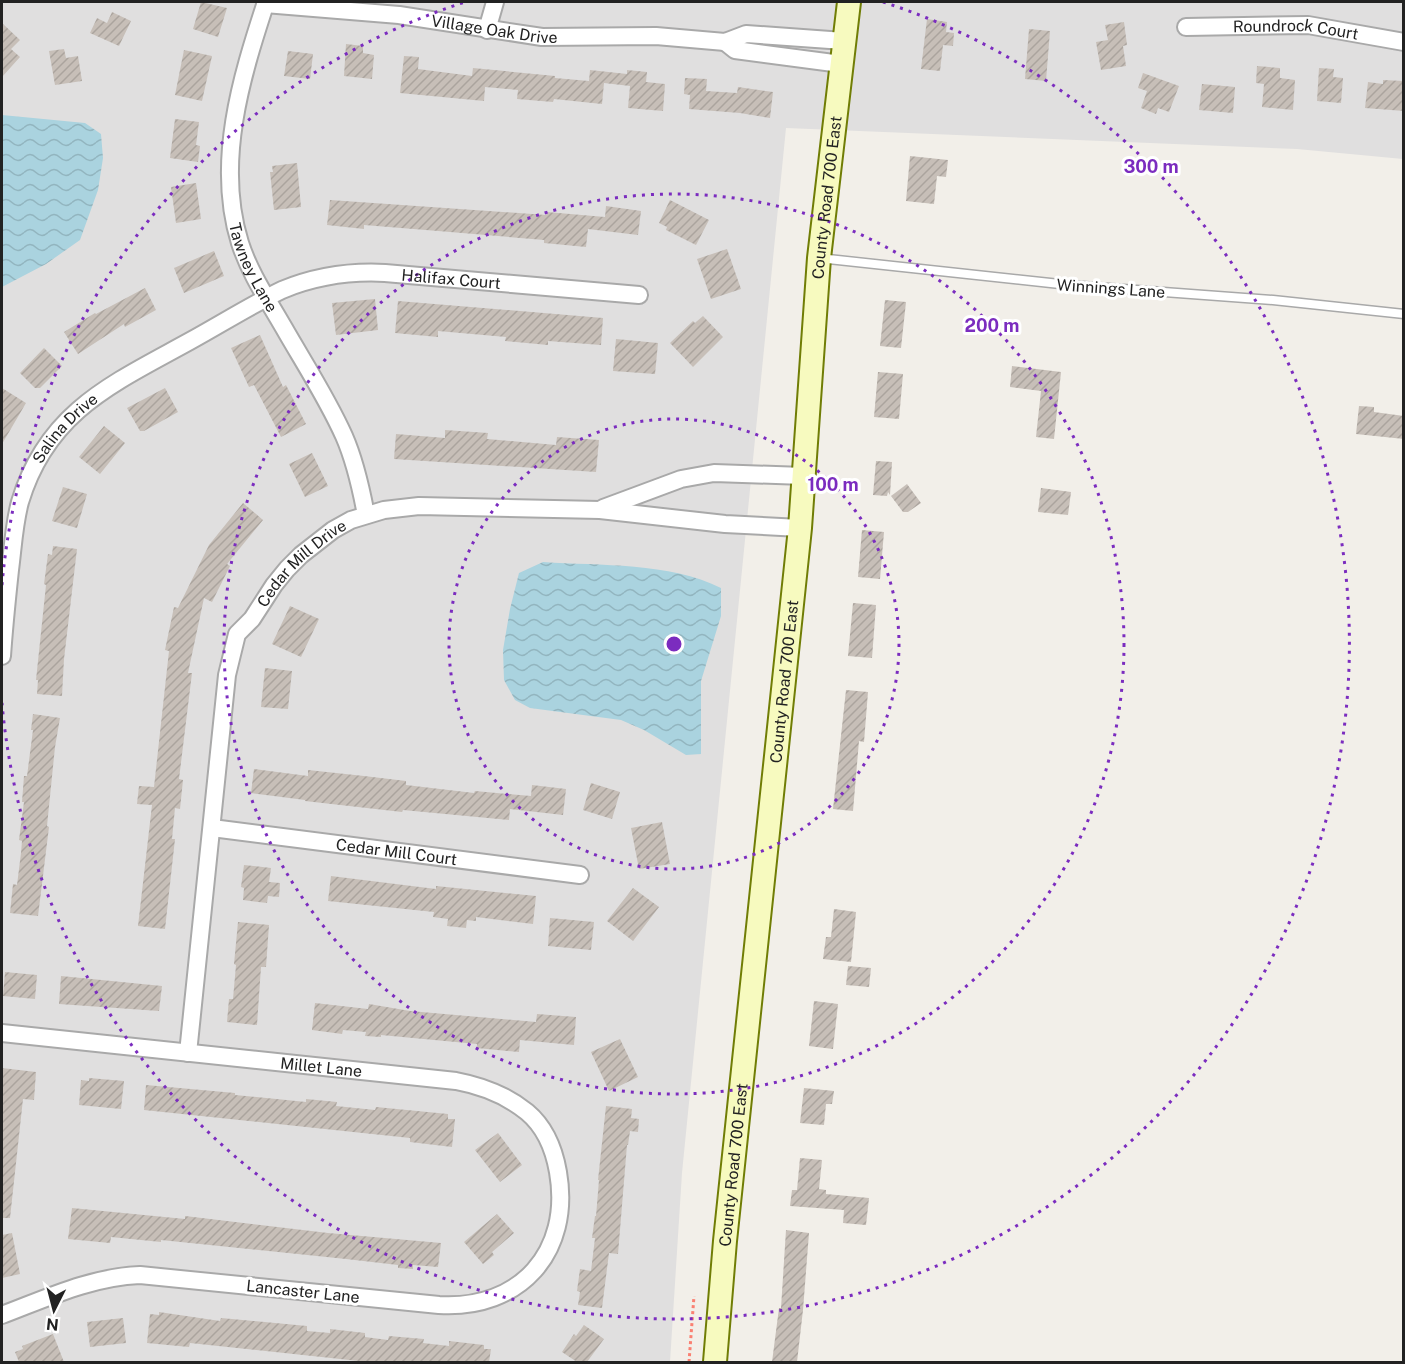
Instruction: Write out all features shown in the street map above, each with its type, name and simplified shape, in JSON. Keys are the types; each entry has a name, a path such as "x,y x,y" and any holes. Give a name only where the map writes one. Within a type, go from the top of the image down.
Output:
{"main road":[{"name":"County Road 700 East","path":"715,1362 725,1241 800,528 819,258 849,2"}],"street":[{"path":"487,30 495,2"},
{"name":"Village Oak Drive","path":"265,3 399,15 542,37 656,36 725,42 746,34 844,41"},
{"name":"Tawney Lane","path":"265,3 237,97 230,183 233,213 240,243 251,271 332,411 344,436 361,488 366,515"},
{"name":"Roundrock Court","path":"1186,27 1308,26 1404,42"},
{"name":"Village Oak Drive","path":"725,42 735,50 841,64"},
{"name":"Halifax Court","path":"266,297 298,283 350,272 639,295"},
{"name":"Salina Drive","path":"2,656 18,511 33,469 51,439 75,412 102,390 266,297"},
{"path":"600,510 681,479 714,473 804,476"},
{"name":"Cedar Mill Drive","path":"188,1053 227,675 237,634 252,619 274,585 301,555 333,530 351,520 402,507 419,506 600,510 724,524 800,528"},
{"name":"Cedar Mill Court","path":"212,828 580,875"},
{"name":"Millet Lane","path":"2,1033 456,1081 491,1089 528,1113 549,1140 556,1157 559,1174 561,1210"},
{"name":"Lancaster Lane","path":"2,1315 92,1281 140,1275 439,1305 477,1304 495,1298 528,1278 550,1247 561,1210"}],"lane":[{"name":"Winnings Lane","path":"819,258 1069,285 1273,300 1404,314"}],"path":[{"path":"689,1362 694,1296"}],"shaded area":[{"path":"2,2 1403,2 1403,159 1297,149 786,128 682,1173 670,1362 2,1362"}],"water":[{"path":"2,115 85,123 101,134 103,158 98,190 80,240 46,264 2,287"},
{"path":"543,562 657,569 701,580 721,588 721,616 701,681 701,754 686,755 644,730 621,720 530,708 515,700 504,680 503,650 510,609 519,573"}],"building":[{"path":"201,2 227,8 218,37 193,29"},
{"path":"112,12 131,21 119,46 90,33 97,18 107,23"},
{"path":"927,19 947,22 946,32 954,33 953,46 943,45 940,71 921,69"},
{"path":"1124,22 1127,45 1123,46 1126,66 1101,70 1096,42 1108,40 1105,25"},
{"path":"2,23 20,40 11,49 20,57 2,77"},
{"path":"1029,29 1050,31 1046,81 1025,79"},
{"path":"346,44 363,46 363,53 374,55 372,79 344,76"},
{"path":"64,49 66,58 78,56 82,81 55,85 49,51"},
{"path":"184,50 212,56 202,101 175,95"},
{"path":"288,51 313,54 310,79 284,76"},
{"path":"404,56 419,57 418,69 472,76 473,68 589,81 590,70 627,74 627,70 647,72 646,82 665,84 663,111 628,108 630,86 604,83 602,104 554,99 553,102 517,99 518,90 485,87 484,101 400,93"},
{"path":"1257,66 1280,68 1280,78 1295,80 1293,110 1262,107 1264,84 1256,83"},
{"path":"1319,68 1334,69 1333,77 1343,78 1341,103 1317,101"},
{"path":"1143,73 1179,86 1169,112 1158,108 1156,114 1141,108 1147,91 1138,88"},
{"path":"685,78 707,79 706,91 737,93 738,87 773,92 770,118 689,109 690,95 684,94"},
{"path":"1383,80 1404,81 1404,111 1365,108 1368,82 1383,84"},
{"path":"1202,84 1235,87 1233,113 1199,110"},
{"path":"175,119 199,122 196,145 200,146 198,162 170,158"},
{"path":"910,156 948,160 946,177 937,176 934,204 906,201"},
{"path":"297,163 301,207 274,210 270,172 273,172 272,166"},
{"path":"196,183 201,219 176,223 171,187"},
{"path":"330,200 546,215 547,212 605,217 606,206 641,211 638,235 588,229 586,247 544,243 544,240 364,225 364,229 327,225"},
{"path":"670,200 709,220 696,245 666,230 667,227 659,223"},
{"path":"727,249 741,289 711,299 697,259"},
{"path":"214,251 224,276 184,293 174,268"},
{"path":"145,288 156,310 125,327 124,324 78,354 64,332 95,313"},
{"path":"375,299 378,330 336,335 332,303"},
{"path":"885,300 906,302 901,348 880,346"},
{"path":"398,301 603,318 601,345 548,341 548,345 505,341 506,337 438,331 438,337 395,333"},
{"path":"703,316 723,337 693,367 670,343 693,321 695,323"},
{"path":"260,335 283,387 286,385 306,424 281,437 254,385 249,387 231,348"},
{"path":"616,339 658,343 655,374 613,371"},
{"path":"44,348 62,366 40,388 35,388 20,373"},
{"path":"1012,366 1061,372 1054,439 1036,437 1041,391 1010,387"},
{"path":"878,372 903,374 899,419 874,417"},
{"path":"2,388 26,403 2,444"},
{"path":"165,388 178,412 140,431 127,408"},
{"path":"1359,406 1374,407 1374,412 1404,416 1404,439 1356,434"},
{"path":"104,426 125,443 100,474 79,457"},
{"path":"445,430 488,433 487,439 556,445 557,437 599,440 596,472 394,459 396,434 445,438"},
{"path":"312,453 328,486 305,497 289,464"},
{"path":"876,461 892,462 890,495 888,492 887,496 873,495"},
{"path":"907,484 921,503 908,512 903,512 891,496"},
{"path":"63,487 87,494 77,528 52,521"},
{"path":"1041,488 1071,492 1068,515 1038,512"},
{"path":"243,503 263,520 227,564 230,566 212,602 204,598 188,673 192,673 179,779 183,780 180,809 175,808 172,839 175,839 165,929 138,926 152,805 137,804 139,786 154,787 169,651 165,650 174,607 178,608 209,545"},
{"path":"862,530 884,532 880,579 858,577"},
{"path":"53,546 77,549 62,696 37,694 38,680 36,680 46,585 44,584 48,554 52,555"},
{"path":"853,603 876,605 872,658 848,656"},
{"path":"290,606 319,619 301,657 272,644"},
{"path":"265,668 292,671 288,709 261,707"},
{"path":"846,690 868,692 864,742 859,741 853,811 833,809"},
{"path":"33,714 60,718 38,916 10,913 13,884 17,885 21,853 22,841 19,840 24,802 22,802 24,776 27,776"},
{"path":"254,769 308,776 308,770 364,776 406,781 406,785 474,793 475,791 531,796 532,785 566,789 563,815 510,809 509,820 403,810 402,812 251,793"},
{"path":"591,783 620,792 612,819 583,810"},
{"path":"662,822 670,864 639,869 631,828"},
{"path":"244,865 271,868 269,882 280,883 279,897 268,896 267,903 243,900 244,888 241,887"},
{"path":"331,876 436,889 436,886 536,896 533,924 476,917 476,921 467,920 466,928 447,926 448,919 433,917 434,912 328,901"},
{"path":"633,888 659,907 633,941 607,921"},
{"path":"834,909 856,912 851,962 823,959 826,937 831,937"},
{"path":"550,918 594,922 591,950 548,946"},
{"path":"238,922 269,925 266,967 261,967 257,1025 227,1022 229,999 233,999"},
{"path":"848,966 871,968 869,987 846,985"},
{"path":"5,972 37,975 35,999 3,996"},
{"path":"61,976 162,986 159,1011 59,1004"},
{"path":"814,1001 838,1004 833,1049 809,1046"},
{"path":"315,1003 368,1009 369,1004 410,1011 536,1022 537,1014 576,1017 574,1045 520,1040 519,1052 477,1048 477,1044 381,1035 381,1037 365,1036 366,1032 343,1030 342,1034 312,1030"},
{"path":"620,1039 638,1077 609,1091 591,1052"},
{"path":"2,1068 36,1072 34,1100 23,1099 10,1218 2,1218"},
{"path":"89,1078 124,1081 121,1109 79,1105 81,1080 89,1081"},
{"path":"146,1085 306,1102 306,1099 337,1102 336,1106 375,1110 376,1107 448,1114 448,1119 455,1119 452,1147 410,1142 410,1138 144,1110"},
{"path":"804,1088 834,1091 832,1104 826,1104 824,1125 800,1123"},
{"path":"606,1106 632,1109 631,1118 639,1119 638,1132 630,1131 627,1145 618,1254 609,1253 602,1308 578,1305 580,1292 577,1291 580,1269 591,1271 595,1238 592,1238"},
{"path":"498,1133 522,1165 500,1182 475,1150"},
{"path":"800,1158 822,1160 819,1189 826,1190 826,1194 869,1198 866,1225 843,1223 844,1210 790,1206 792,1190 797,1190"},
{"path":"72,1208 185,1219 185,1216 328,1233 441,1243 438,1267 413,1265 413,1269 398,1268 398,1265 161,1240 161,1242 111,1237 110,1243 68,1239"},
{"path":"497,1214 514,1233 492,1252 494,1255 483,1264 464,1242"},
{"path":"786,1230 809,1233 803,1310 797,1362 772,1362 779,1308 781,1308"},
{"path":"12,1233 20,1274 2,1278 2,1235"},
{"path":"159,1312 220,1321 221,1318 307,1326 307,1331 330,1333 330,1329 365,1333 365,1337 388,1340 389,1336 424,1339 423,1343 449,1346 449,1341 484,1345 484,1349 491,1349 489,1362 368,1362 190,1343 189,1347 147,1343 150,1314 159,1315"},
{"path":"123,1318 126,1343 90,1347 87,1322"},
{"path":"584,1325 604,1339 587,1362 577,1362 562,1352 574,1334 576,1336"},
{"path":"53,1334 64,1362 19,1362 15,1352 23,1349 22,1346"}]}
